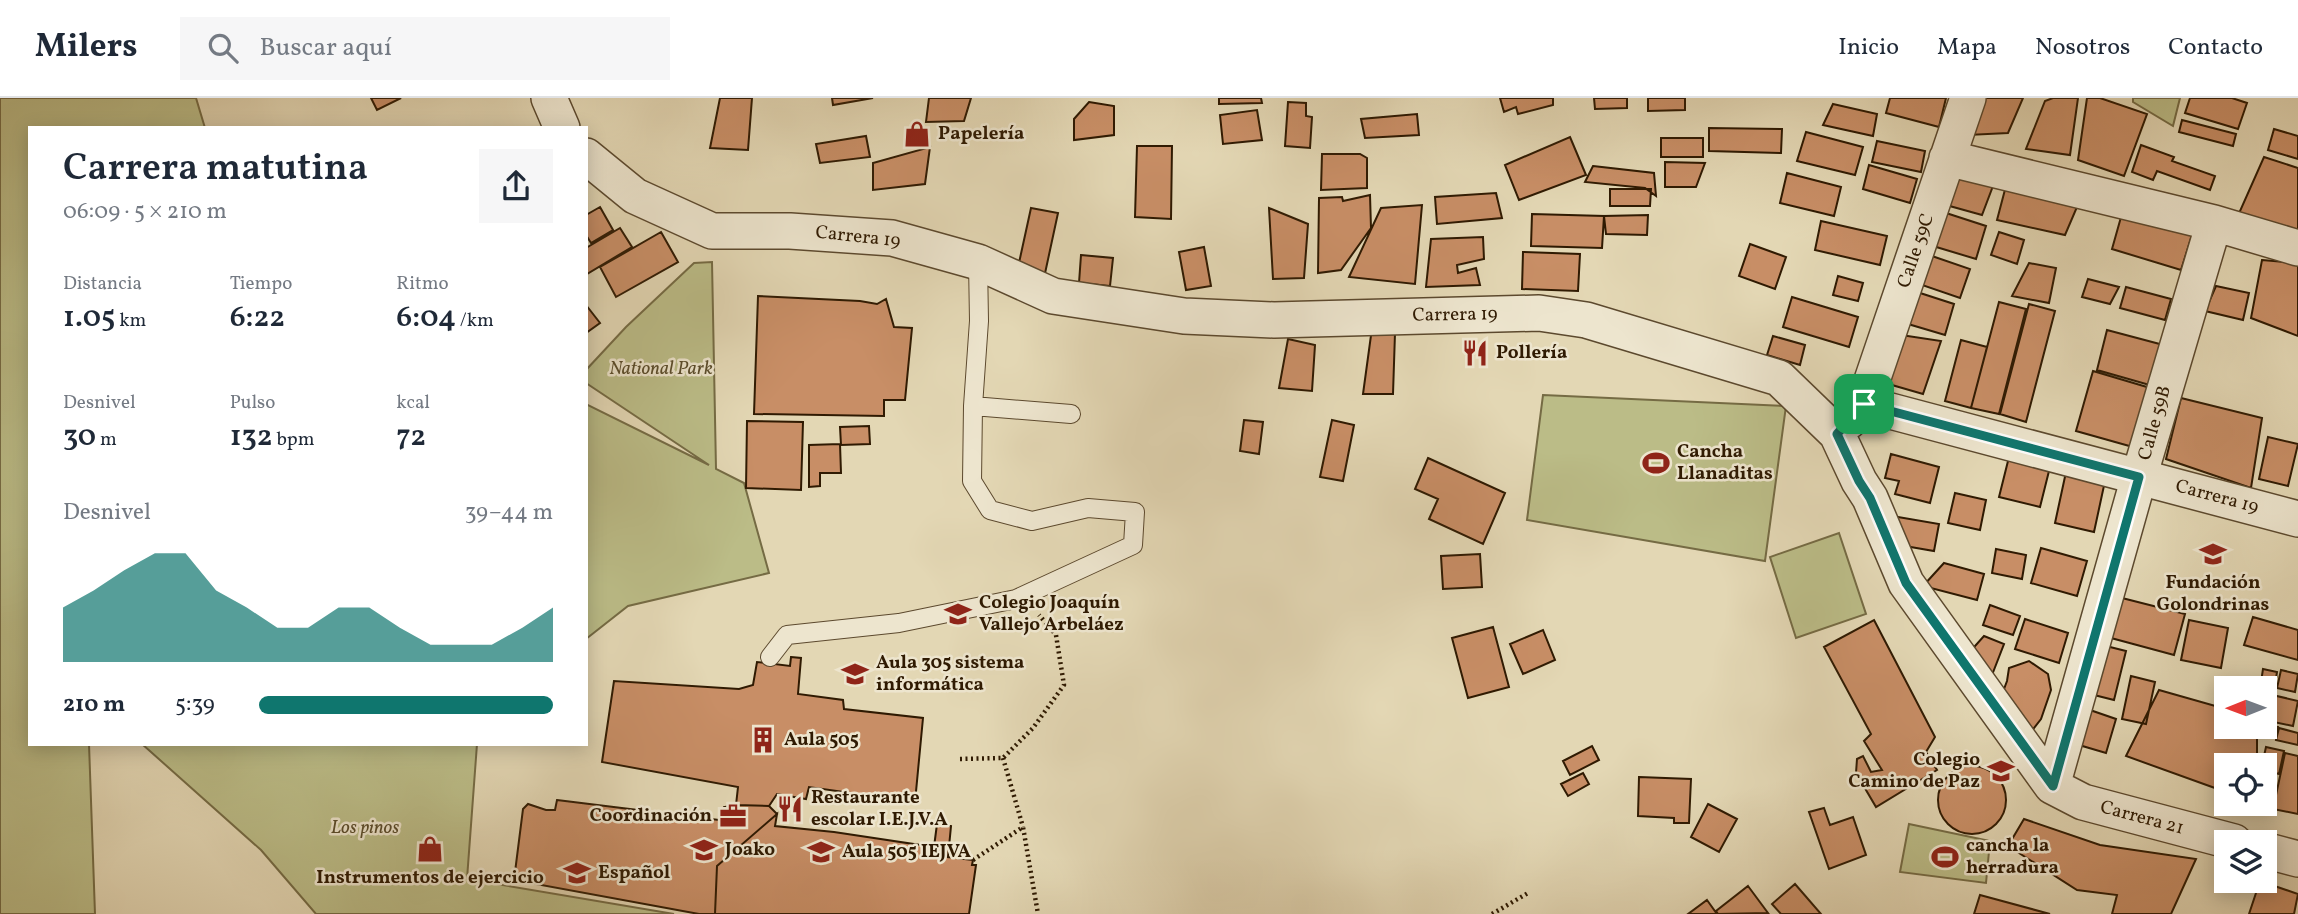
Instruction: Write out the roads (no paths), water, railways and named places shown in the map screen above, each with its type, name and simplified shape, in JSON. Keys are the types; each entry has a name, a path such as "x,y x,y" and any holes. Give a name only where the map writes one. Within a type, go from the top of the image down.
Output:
{"street":[{"path":"549,98 561,126"},
{"name":"Calle 59C","path":"1864,404 1968,98"},
{"name":"Carrera 19","path":"588,158 635,196 712,231 790,231 892,238 978,262 1053,296 1184,316 1274,320 1539,313 1586,320 1779,378 1837,434"},
{"path":"1947,158 2214,223 2298,248"},
{"name":"Calle 59B","path":"2053,786 2139,477 2214,223"},
{"path":"1864,404 1837,434 1870,498 1906,583 2053,786"},
{"name":"Carrera 19","path":"1864,404 2298,519"},
{"name":"Carrera 21","path":"2053,786 2083,802 2214,837"},
{"path":"2277,853 2298,859"}],"lane":[{"path":"770,657 787,635 900,623 1023,596 1133,545 1135,512 1088,508 1032,521 990,510 972,481 973,406 979,321 978,262"},
{"path":"973,406 1071,414"}],"place":[{"name":"Papelería","path":"917,134"},
{"name":"Pollería","path":"1475,353"},
{"name":"Cancha Llanaditas","path":"1656,463"},
{"name":"Fundación Golondrinas","path":"2213,554"},
{"name":"Colegio Joaquín Vallejo Arbeláez","path":"958,614"},
{"name":"Aula 305 sistema informática","path":"855,674"},
{"name":"Aula 505","path":"763,740"},
{"name":"Colegio Camino de Paz","path":"2001,771"},
{"name":"Restaurante escolar I.E.J.V.A","path":"790,809"},
{"name":"Coordinación","path":"733,816"},
{"name":"Instrumentos de ejercicio","path":"430,849"},
{"name":"Joako","path":"704,850"},
{"name":"Aula 505 IEJVA","path":"821,852"},
{"name":"cancha la herradura","path":"1945,857"},
{"name":"Español","path":"577,873"}],"park label":[{"name":"National Park","path":"661,369"},
{"name":"Los pinos","path":"365,828"}]}
